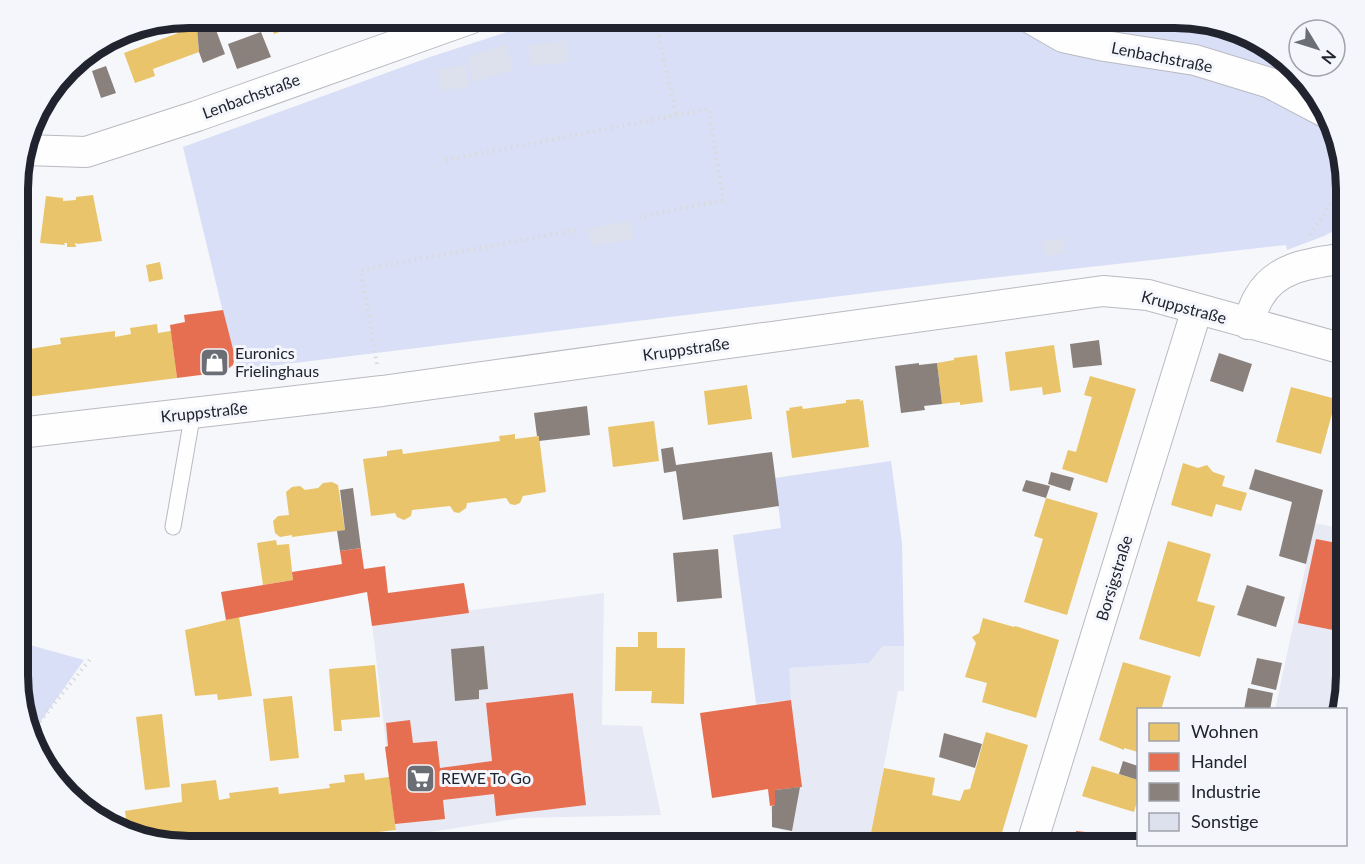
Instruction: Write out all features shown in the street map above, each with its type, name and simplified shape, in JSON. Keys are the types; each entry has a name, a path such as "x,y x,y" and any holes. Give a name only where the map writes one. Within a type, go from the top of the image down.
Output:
{"street":[{"name":"Lenbachstraße","path":"34,150 86,152 196,116 444,28"},
{"name":"Lenbachstraße","path":"1047,28 1063,37 1104,46 1196,60 1270,83 1312,105"},
{"path":"1248,324 1258,297 1268,285 1286,271 1297,266 1336,269"},
{"name":"Kruppstraße","path":"28,432 193,412 276,405 1103,291 1148,295 1336,348"},
{"name":"Borsigstraße","path":"1034,835 1197,309"}],"lane":[{"path":"173,527 193,412"}],"path":[{"path":"657,28 676,115"},
{"path":"446,160 709,109 723,200 640,217"},
{"path":"1297,266 1312,230 1336,196"},
{"path":"382,391 362,270 575,230"},
{"path":"37,725 92,657"}],"shaded area":[{"path":"519,28 1175,28 1217,34 1246,45 1265,56 1287,74 1287,78 1291,78 1296,83 1315,109 1331,148 1336,179 1336,230 1287,250 1286,245 947,283 237,370 183,147 430,57"},
{"path":"891,461 902,543 904,646 883,646 869,663 789,668 791,700 756,703 733,535 781,528 775,478"},
{"path":"1315,523 1336,528 1336,685 1332,708 1275,708"},
{"path":"604,593 602,725 642,726 661,815 521,818 397,836 372,623"},
{"path":"28,644 84,660 37,726 30,695"},
{"path":"883,646 904,646 904,691 898,691 871,835 812,835 773,828 756,703 791,699 788,668 869,663"}],"building: Wohnen":[{"path":"197,28 199,52 153,69 155,76 135,83 124,53 178,33 178,29"},
{"path":"272,28 284,28 285,30 274,34"},
{"path":"93,195 102,241 75,243 76,247 67,247 67,243 64,243 65,245 40,243 46,196 63,198 63,201"},
{"path":"160,262 163,279 149,282 146,265"},
{"path":"157,324 158,333 171,331 177,378 28,397 28,341 30,349 61,344 60,338 115,331 115,337 131,334 130,328"},
{"path":"1054,345 1061,392 1043,395 1042,387 1010,391 1005,352"},
{"path":"977,355 983,402 960,405 960,402 942,404 937,363"},
{"path":"1090,376 1136,389 1107,483 1062,469 1068,450 1076,452 1092,397 1084,395"},
{"path":"747,385 752,419 708,425 704,391"},
{"path":"1291,387 1336,399 1321,454 1276,442"},
{"path":"860,399 860,401 863,400 869,447 792,458 786,411 790,410 789,408 802,406 803,409"},
{"path":"654,421 659,461 613,467 608,427"},
{"path":"515,434 515,439 539,436 546,492 523,496 520,503 515,505 510,504 506,498 467,503 466,508 459,513 454,512 450,506 412,510 411,516 404,520 397,517 395,513 371,516 363,459 387,456 387,451 402,449 403,454 500,441 499,436"},
{"path":"1183,463 1198,468 1207,465 1213,472 1225,476 1222,486 1247,493 1241,511 1216,504 1212,517 1171,505"},
{"path":"332,482 338,485 345,530 292,537 292,535 280,537 275,533 273,521 278,516 289,515 286,492 292,487 300,486 305,490"},
{"path":"1046,498 1098,513 1067,615 1024,602 1043,539 1034,536"},
{"path":"276,540 277,545 289,544 293,580 263,585 257,543"},
{"path":"1168,541 1211,554 1197,601 1215,606 1200,657 1139,639"},
{"path":"239,617 252,696 218,700 217,694 195,696 185,630"},
{"path":"983,618 1059,640 1036,718 982,702 987,683 965,677 976,643 972,637 979,633"},
{"path":"638,632 657,632 657,648 685,648 684,704 651,703 652,691 615,691 616,647 638,647"},
{"path":"1123,662 1171,676 1162,708 1137,708 1137,752 1124,748 1124,750 1099,740"},
{"path":"375,665 380,717 341,720 342,731 334,731 329,669"},
{"path":"292,696 299,758 270,761 263,699"},
{"path":"162,714 170,787 145,790 136,717"},
{"path":"986,732 1028,745 1001,835 882,835 871,833 884,768 935,778 932,795 960,801 964,790 970,789"},
{"path":"1092,766 1137,780 1137,802 1134,812 1082,796"},
{"path":"364,773 365,780 389,777 396,830 344,836 190,836 148,830 126,822 125,811 182,802 181,784 216,780 219,800 230,798 229,793 278,787 279,794 330,788 329,784 345,782 344,775"}],"building: Handel":[{"path":"223,310 235,357 233,365 224,372 177,378 170,325 185,322 184,315"},
{"path":"1316,539 1336,543 1336,617 1333,630 1298,623"},
{"path":"361,548 364,569 385,566 388,593 464,583 469,613 372,626 367,592 226,620 221,592 293,580 292,572 342,564 340,551"},
{"path":"573,693 586,805 496,816 494,794 443,800 445,819 395,824 385,747 388,746 386,723 410,720 413,743 437,741 440,768 492,761 486,703"},
{"path":"791,700 802,787 775,790 775,805 770,806 768,789 712,798 700,713"},
{"path":"1076,831 1105,834 1105,835 1075,835"}],"building: Industrie":[{"path":"197,28 215,28 225,54 203,63 199,52"},
{"path":"261,32 271,57 237,69 228,44"},
{"path":"106,66 116,93 101,98 92,71"},
{"path":"1099,340 1102,365 1073,368 1070,344"},
{"path":"1219,353 1252,364 1243,392 1210,381"},
{"path":"919,363 919,365 937,363 942,404 924,406 925,410 901,413 895,366"},
{"path":"587,406 590,435 539,441 534,413"},
{"path":"673,447 676,465 772,452 779,506 683,520 676,471 664,473 661,449"},
{"path":"1255,469 1323,490 1306,564 1279,556 1292,502 1249,489"},
{"path":"1051,472 1074,478 1070,491 1048,484"},
{"path":"1026,480 1050,486 1046,498 1022,491"},
{"path":"353,488 361,548 340,551 337,531 345,530 340,490"},
{"path":"718,549 722,598 677,602 673,553"},
{"path":"1247,585 1285,597 1276,627 1237,615"},
{"path":"484,646 488,689 479,690 479,699 455,701 451,649"},
{"path":"1257,658 1282,663 1276,690 1251,684"},
{"path":"1248,688 1273,693 1270,708 1244,708"},
{"path":"944,733 982,744 975,768 939,757"},
{"path":"1123,761 1137,766 1137,780 1119,774"},
{"path":"800,787 792,831 772,827 775,790"}],"building: Sonstige":[{"path":"566,40 569,62 531,66 528,45"},
{"path":"506,44 513,70 473,82 466,58"},
{"path":"465,65 470,87 440,90 438,69"},
{"path":"631,221 634,239 591,246 588,228"},
{"path":"1064,238 1065,253 1044,256 1042,241"}],"place":[{"name":"Euronics Frielinghaus","path":"214,362"},
{"name":"REWE To Go","path":"420,778"}]}
